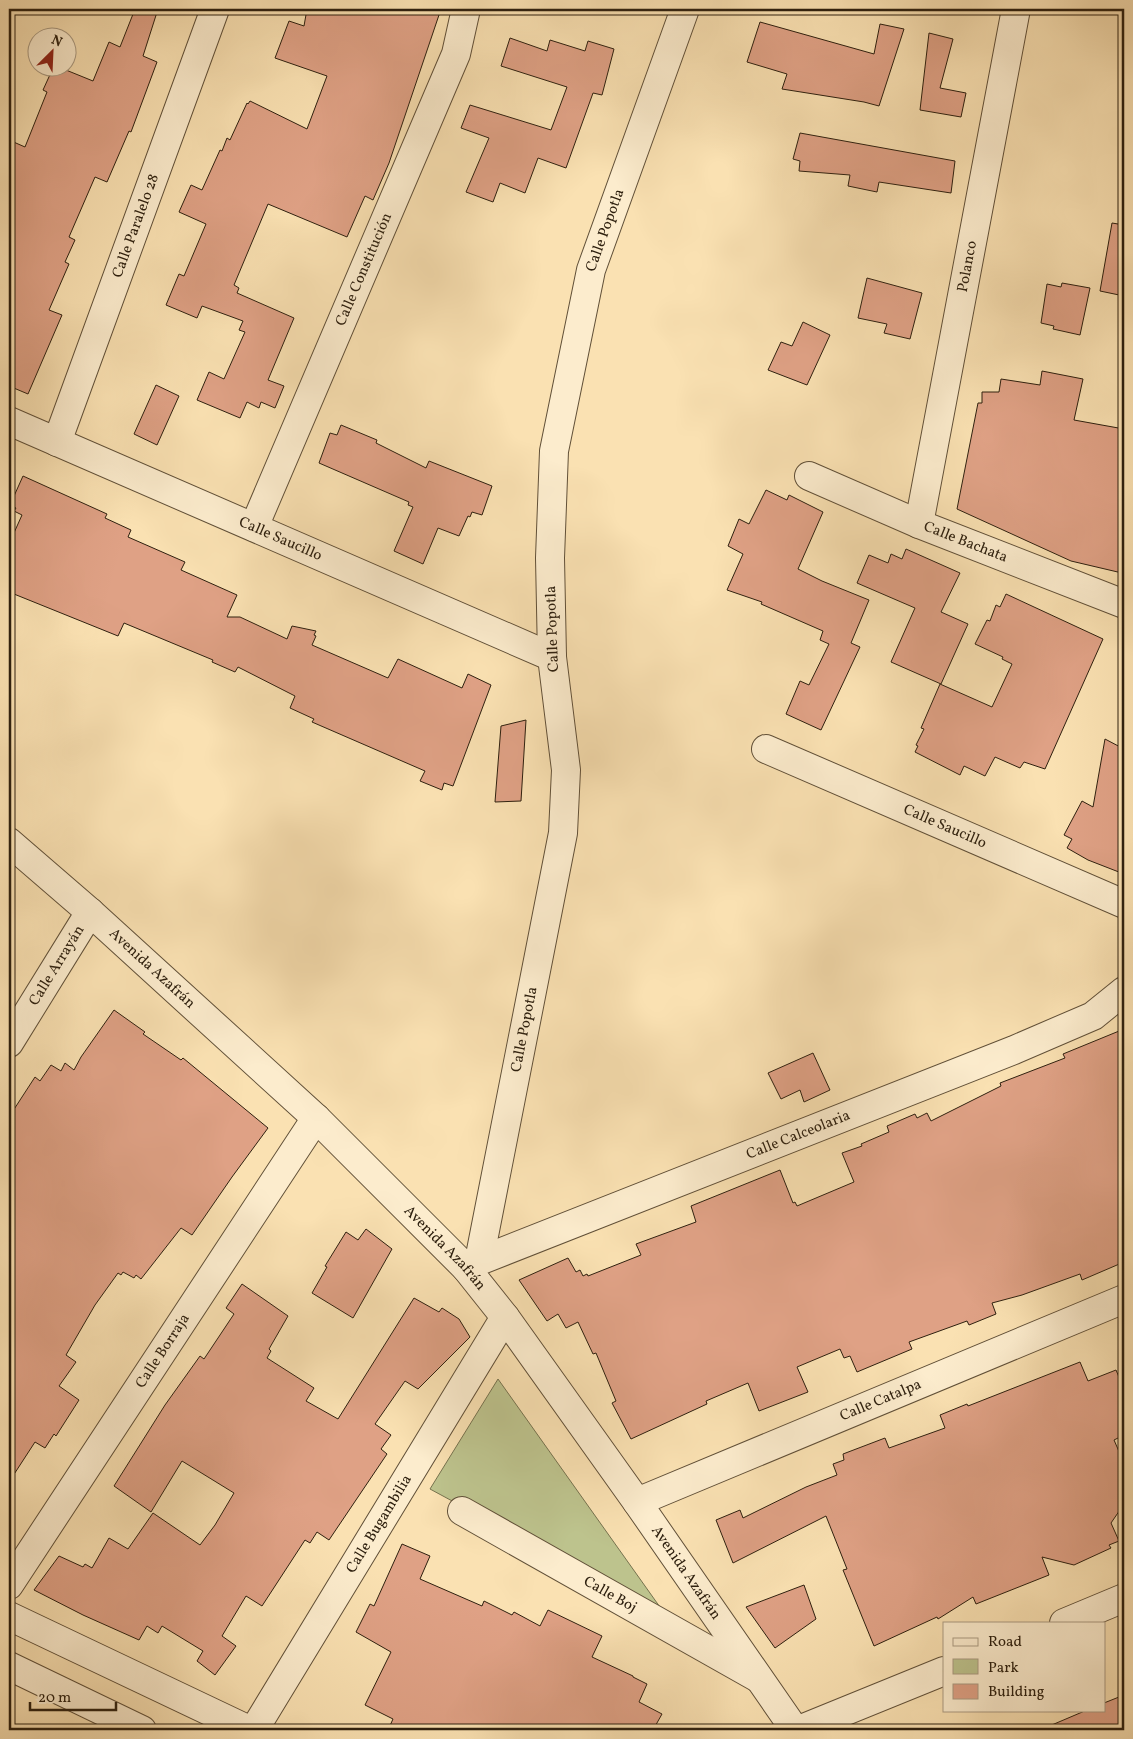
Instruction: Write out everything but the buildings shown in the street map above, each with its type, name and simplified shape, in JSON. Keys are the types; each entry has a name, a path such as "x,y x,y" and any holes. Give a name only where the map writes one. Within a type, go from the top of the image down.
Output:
{"street":[{"name":"Calle Paralelo 28","path":"57,442 215,9"},
{"name":"Calle Constitución","path":"254,527 456,54 466,9"},
{"name":"Calle Popotla","path":"472,1264 563,832 566,770 552,656 550,558 554,451 591,270 684,9"},
{"name":"Polanco","path":"920,524 1016,9"},
{"name":"Calle Saucillo","path":"9,421 552,656"},
{"name":"Calle Bachata","path":"809,476 920,524 1124,604"},
{"name":"Calle Saucillo","path":"766,749 1124,904"},
{"name":"Avenida Azafrán","path":"9,842 90,912 316,1118 472,1264 505,1317 637,1502 795,1730"},
{"name":"Calle Arrayán","path":"9,1043 90,912"},
{"name":"Calle Calceolaria","path":"472,1264 1014,1050 1093,1016 1124,991"},
{"name":"Calle Borraja","path":"9,1585 316,1118"},
{"name":"Calle Catalpa","path":"637,1502 1124,1299"},
{"name":"Calle Bugambilia","path":"254,1730 505,1317"},
{"name":"Calle Boj","path":"462,1511 758,1678"},
{"path":"1066,1622 1124,1598"},
{"path":"9,1616 248,1730"},
{"path":"9,1666 142,1730"},
{"path":"799,1730 943,1671"}],"green space":[{"path":"498,1379 667,1617 430,1489"}]}
